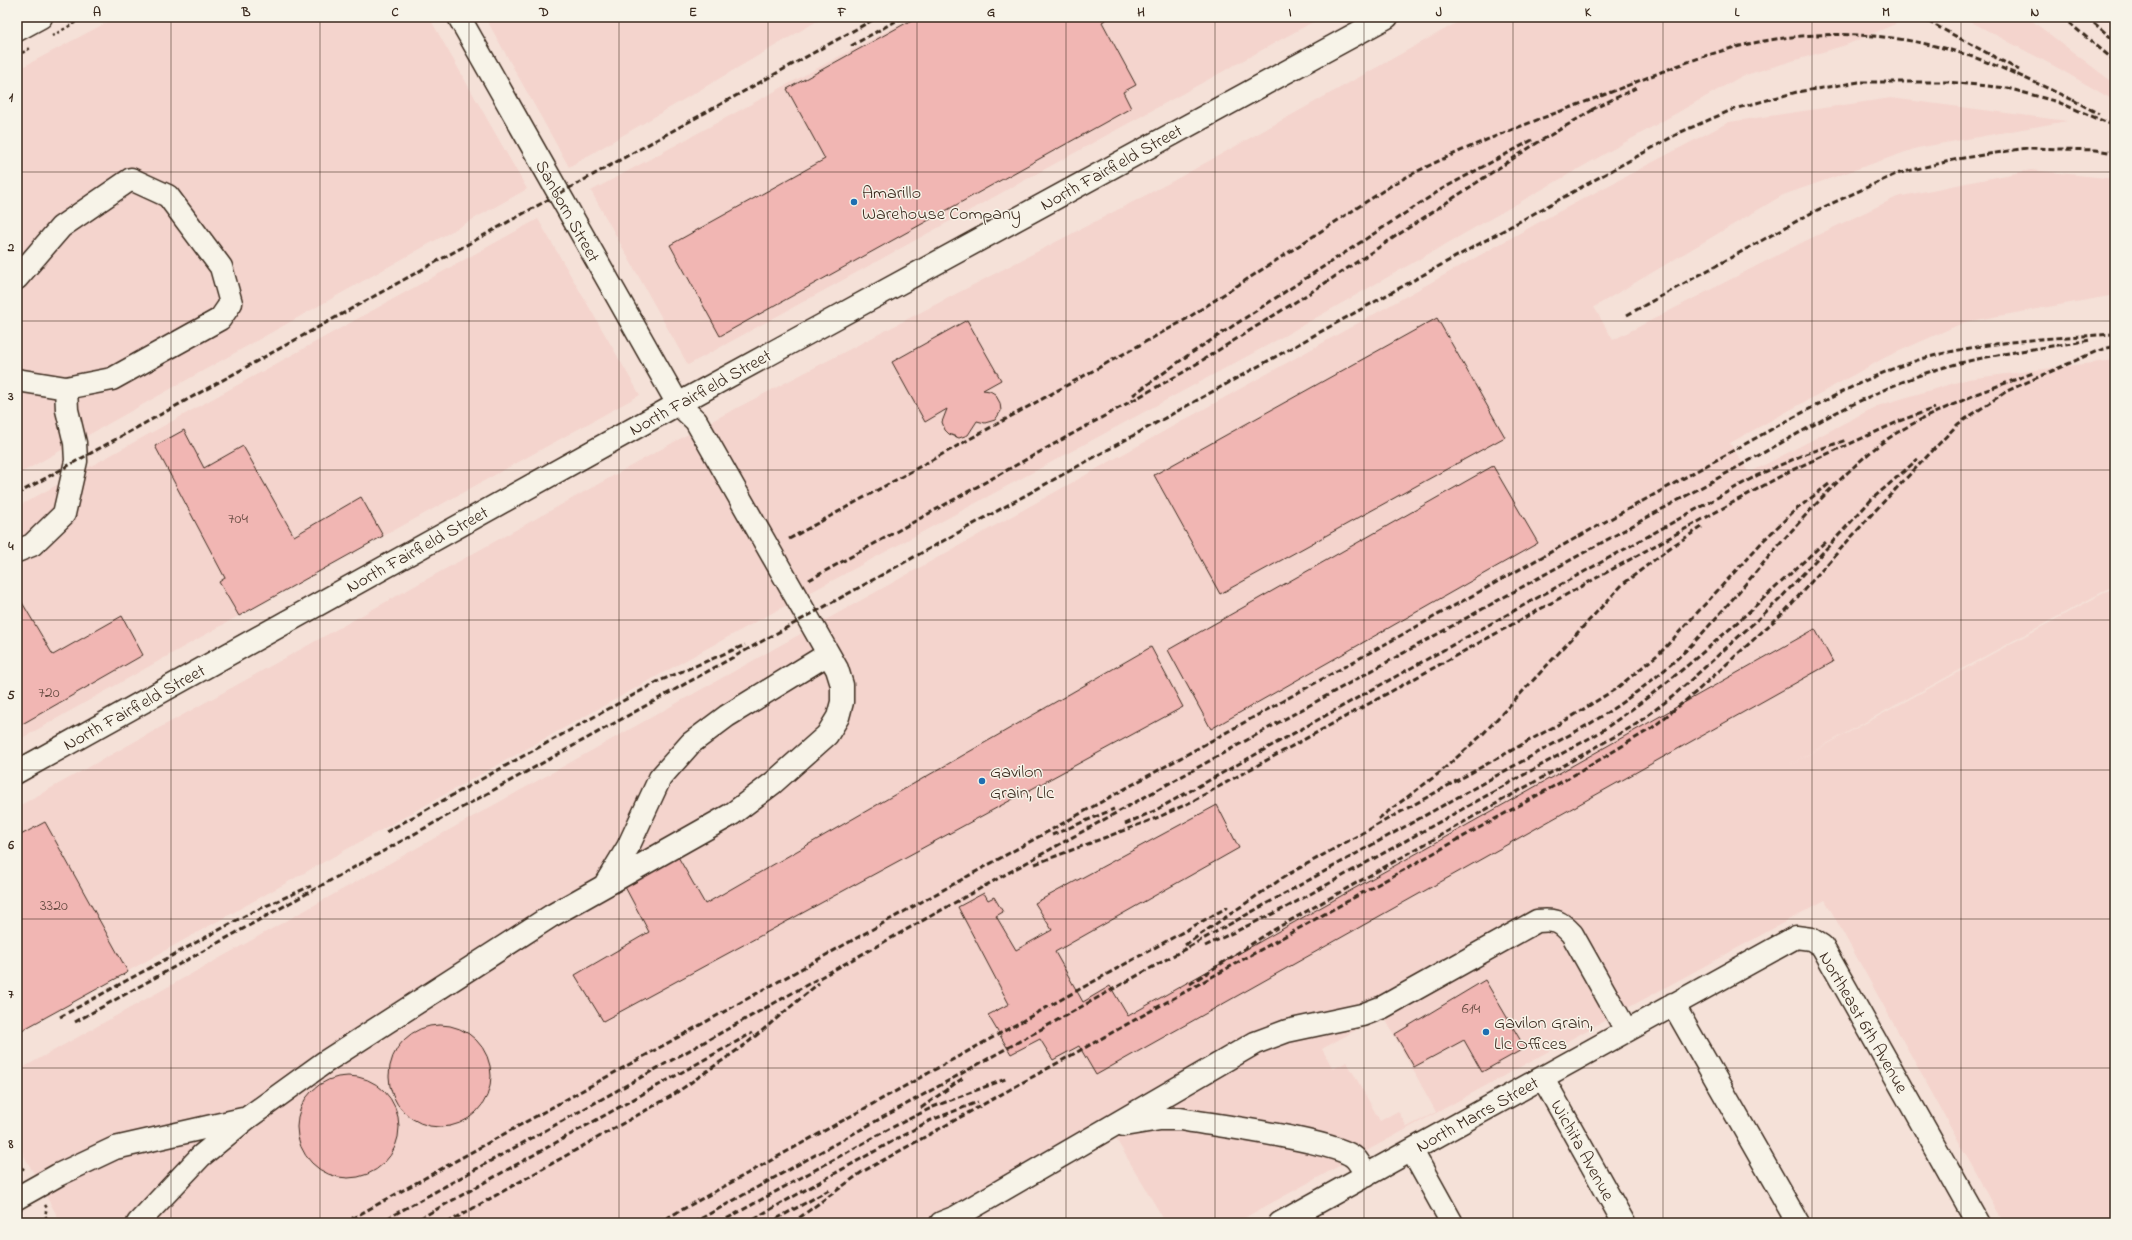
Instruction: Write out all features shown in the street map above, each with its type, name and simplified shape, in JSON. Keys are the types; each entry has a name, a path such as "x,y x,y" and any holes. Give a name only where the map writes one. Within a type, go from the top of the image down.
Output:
{"street":[{"path":"17,30 41,17"},
{"name":"Sanborn Street","path":"138,1223 201,1156 246,1119 325,1062 551,916 732,814 773,783 827,734 838,717 842,702 842,685 837,670 696,421 678,404 459,17"},
{"name":"North Fairfield Street","path":"17,772 678,404 1387,17"},
{"path":"17,278 61,227 130,179 168,196 221,267 231,303 220,319 112,379 66,388 17,380"},
{"path":"17,551 32,545 64,514 76,462 75,443 67,410 66,388"},
{"path":"604,886 628,847 660,778 691,743 727,716 828,654"},
{"path":"941,1223 956,1217 1255,1043 1287,1031 1362,1015 1383,1007 1537,921 1552,919 1564,925 1572,934 1626,1030"},
{"name":"Northeast 6th Avenue","path":"1673,1004 1796,937 1811,939 1822,946 1978,1223"},
{"path":"1673,1004 1798,1223"},
{"name":"North Marrs Street","path":"1281,1223 1673,1004"},
{"name":"Wichita Avenue","path":"1543,1078 1624,1223"},
{"path":"1107,1129 1160,1118 1180,1119 1312,1142 1344,1152 1355,1158 1366,1176"},
{"path":"17,1198 58,1175 115,1148 246,1119"},
{"path":"1412,1151 1452,1223"}],"shaded area":[{"path":"117,17 429,17 527,189 17,475 17,70"},
{"path":"485,17 824,17 569,167"},
{"name":"Amarillo Warehouse Company","path":"912,17 1322,17 688,365 591,191"},
{"path":"1467,17 1889,17 1900,22 1846,45 1742,76 1268,345 704,650 17,1033 17,807 710,422 1173,181"},
{"path":"1962,17 2027,17 2115,84 2115,101 2058,68"},
{"path":"1891,98 2067,121 1917,148 1783,195 1594,307 1613,340 1799,244 1897,197 2031,170 2115,179 2115,295 1965,322 1886,357 1730,443 1749,473 1877,406 1968,379 2115,360 2115,585 1791,764 2115,587 2115,1223 2004,1223 1825,900 1235,1223 1166,1223 1116,1139 960,1223 61,1223 17,1143 17,1071 1543,220 1729,122","holes":["1383,1015 1436,1112 1407,1127 1398,1111 1380,1121 1347,1062 1333,1069 1322,1049"]},
{"path":"538,219 640,395 233,619 17,741 17,507"}],"building":[{"name":"Amarillo Warehouse Company","path":"917,17 1110,17 1102,22 1136,85 1123,92 1131,108 720,336 670,245 825,159 787,89"},
{"path":"1437,318 1505,437 1220,594 1154,475"},
{"path":"967,320 1001,380 983,390 990,391 995,394 1000,403 1001,411 995,420 985,423 977,421 968,435 959,438 949,434 945,430 942,422 947,409 925,422 892,362"},
{"path":"184,430 204,468 243,446 294,536 361,497 383,536 239,616 219,582 225,578 155,446"},
{"path":"1493,466 1538,543 1211,729 1168,650"},
{"path":"17,594 53,655 122,616 143,655 17,727"},
{"path":"1815,629 1833,662 1096,1075 1079,1046 1053,1060 1040,1039 1011,1054 988,1015 1009,1004 958,907 984,893 988,900 994,897 1003,912 996,916 1016,950 1052,930 1035,903 1217,805 1239,848 1055,952 1083,1002 1110,986 1128,1016"},
{"name":"Gavilon Grain, Llc","path":"1151,647 1183,707 603,1021 575,975 649,932 624,885 677,855 705,904"},
{"path":"45,822 128,972 17,1033 17,837"},
{"path":"1485,980 1525,1048 1482,1072 1464,1040 1414,1067 1395,1034"},
{"path":"440,1025 450,1026 469,1033 483,1047 490,1066 490,1086 483,1105 469,1119 450,1126 440,1127 430,1126 411,1119 397,1105 390,1086 389,1076 390,1066 397,1047 411,1033 430,1026"},
{"path":"348,1076 368,1079 377,1084 391,1098 396,1107 399,1127 396,1147 391,1156 377,1170 368,1175 348,1178 328,1175 319,1170 305,1156 300,1147 297,1127 300,1107 305,1098 319,1084 328,1079"}],"railway":[{"path":"17,494 878,17"},
{"path":"851,46 903,17"},
{"path":"1920,17 2019,70"},
{"path":"2062,17 2115,61"},
{"path":"2087,17 2115,41"},
{"path":"789,539 1183,321 1392,185 1416,172 1491,138 1703,57 1740,46 1803,36 1836,35 1900,39 1932,45 1964,54 1994,65 2077,102"},
{"path":"75,1022 1681,132 1734,109 1797,92 1859,82 1948,82 2007,88 2058,102 2115,126"},
{"path":"1591,110 1636,88"},
{"path":"2073,100 2099,114"},
{"path":"809,580 1182,373 1316,289 1532,146 1596,108"},
{"path":"1133,395 1187,356 1442,189 1534,139"},
{"path":"1627,315 1815,211 1896,174 1958,159 2027,148 2096,150 2115,153"},
{"path":"344,1223 1781,424 1852,387 1906,364 1948,352 2019,341 2115,334"},
{"path":"379,1223 1833,414 1902,382 1946,367 2008,353 2091,340"},
{"path":"792,1223 862,1172 1581,771 1652,728 1696,692 1786,610 1872,514 1958,424 2007,391 2097,351 2115,346"},
{"path":"1976,394 2033,373"},
{"path":"693,1223 1605,714 1633,695 1673,663 1697,639 1807,514 1830,490 1879,445 1915,422 1981,392"},
{"path":"1035,864 1159,817 1191,802 1790,471 1902,420 1935,408"},
{"path":"1125,824 1154,811 1758,475 1803,455 1846,440"},
{"path":"1190,984 1270,932 1635,725 1672,697 1778,601 1872,499 1918,459"},
{"path":"1185,945 1287,875 1568,719 1617,688 1661,652 1764,540 1793,512 1829,484"},
{"path":"1378,819 1438,774 1482,735 1623,584 1671,547 1702,527"},
{"path":"1205,946 1287,907 1597,734 1658,690 1687,666 1826,541"},
{"path":"386,832 657,682 745,645"},
{"path":"1052,835 1114,809"},
{"path":"60,1017 250,913 311,886"},
{"path":"658,1223 1228,907"},
{"path":"447,1223 673,1095 746,1044 819,983"},
{"path":"412,1223 752,1033"},
{"path":"921,1108 963,1078"},
{"path":"719,1223 889,1129 933,1107 1008,1078"},
{"path":"746,1223 929,1121 978,1102"},
{"path":"769,1223 829,1190"}],"place":[{"name":"Amarillo Warehouse Company","path":"854,202"},
{"name":"Gavilon Grain, Llc","path":"982,781"},
{"name":"Gavilon Grain, Llc Offices","path":"1486,1032"}]}
